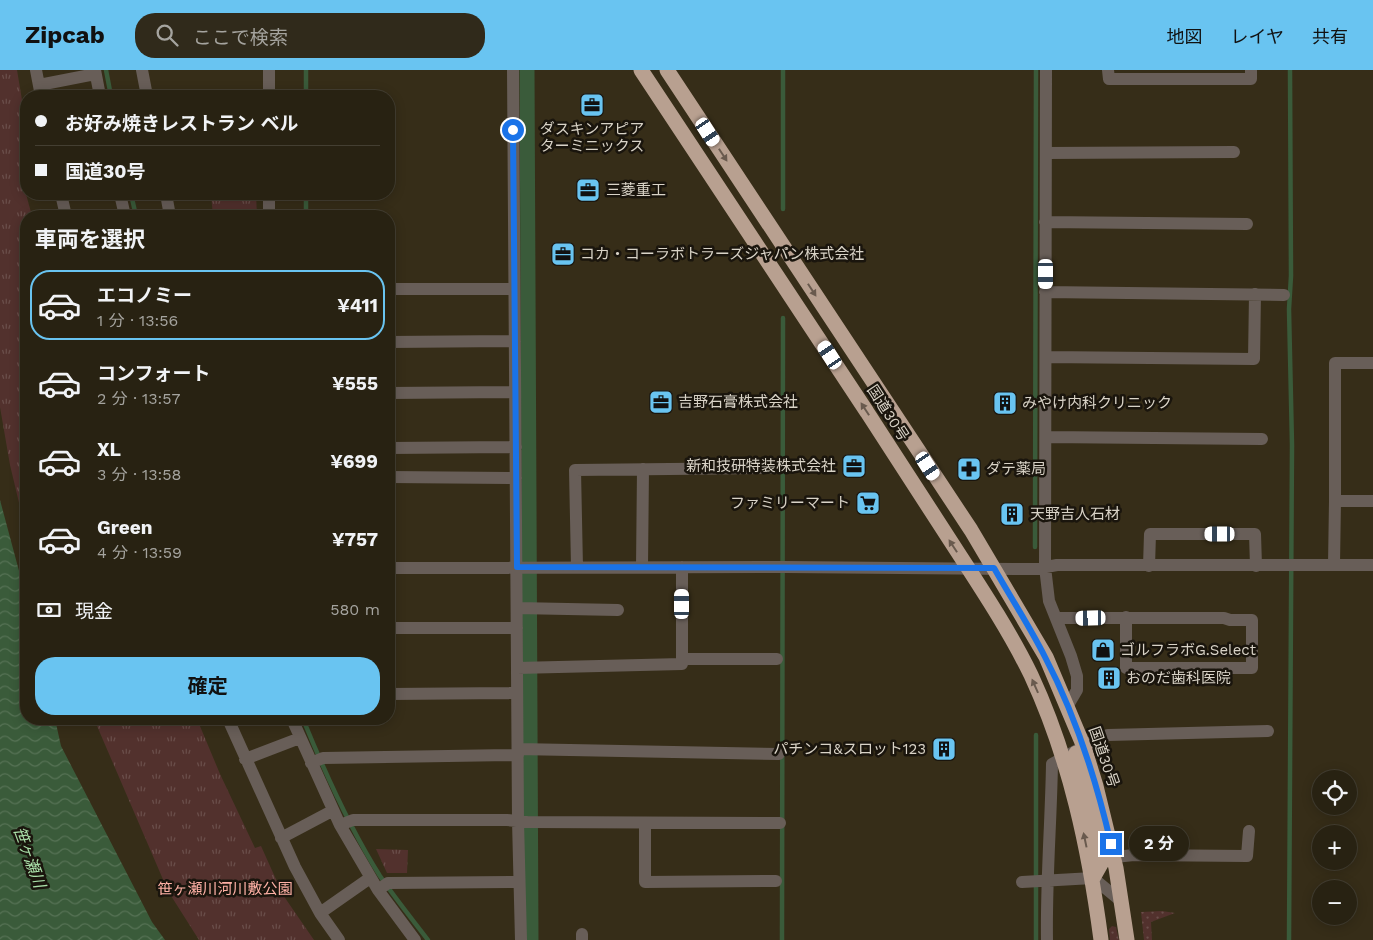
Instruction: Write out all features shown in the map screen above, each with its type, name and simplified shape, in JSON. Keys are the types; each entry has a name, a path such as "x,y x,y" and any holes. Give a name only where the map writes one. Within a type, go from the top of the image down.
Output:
{"highway":[{"name":"国道30号","path":"641,70 761,249 968,568 1012,640 1043,703 1074,752 1103,809 1102,859 1092,878 1101,940"},
{"name":"国道30号","path":"667,70 960,513 1046,657 1077,729 1074,752 1084,834 1102,859 1122,902 1127,940"}],"street":[{"path":"36,70 40,90"},
{"path":"142,70 146,90"},
{"path":"269,70 269,90"},
{"path":"513,70 516,478 526,567 526,608 517,628 525,668 517,693 524,751 527,822 519,882 520,940"},
{"path":"1046,70 1045,567 1049,601 1071,656 1076,676 1077,690 1068,706"},
{"path":"1108,70 1109,79 1251,80 1251,70"},
{"path":"43,90 95,72 99,90"},
{"path":"1046,153 1234,152"},
{"path":"1045,222 1248,224"},
{"path":"395,289 514,289"},
{"path":"1046,292 1284,295"},
{"path":"1046,358 1254,359 1255,294"},
{"path":"395,342 514,341"},
{"path":"1334,565 1335,363 1373,362"},
{"path":"395,392 515,392"},
{"path":"1046,438 1262,438"},
{"path":"395,448 516,447"},
{"path":"577,567 575,470 774,468"},
{"path":"642,567 643,470"},
{"path":"395,477 516,478"},
{"path":"1335,501 1373,501"},
{"path":"1149,566 1150,534 1255,534 1256,566"},
{"path":"395,568 782,567 1035,569 1104,565 1373,565"},
{"path":"525,668 682,664 682,567"},
{"path":"526,608 618,610"},
{"path":"1056,618 1126,617 1252,620 1252,668 1126,668 1126,617"},
{"path":"395,628 517,628"},
{"path":"682,659 777,659"},
{"path":"395,694 517,693"},
{"path":"231,725 281,838 320,913 339,940"},
{"path":"295,725 300,738 317,761 332,811 346,823 370,878 383,886 413,939"},
{"path":"1047,940 1035,882 1051,824 1052,764 1108,735 1268,731"},
{"path":"245,759 300,738"},
{"path":"317,761 524,751 779,754"},
{"path":"281,838 332,811"},
{"path":"346,823 780,823"},
{"path":"645,823 645,882 776,881"},
{"path":"1102,859 1134,854 1247,856 1249,831"},
{"path":"320,913 370,878"},
{"path":"1035,882 1092,878 1122,902"},
{"path":"383,886 519,882"}],"green space":[{"path":"0,70 17,70 20,90 20,200 28,200 30,210 20,210 20,507 10,465 0,407"},
{"path":"212,200 256,200 257,210 212,210"},
{"name":"笹ヶ瀬川河川敷公園","path":"97,725 200,725 255,848 261,846 283,895 314,940 199,940 168,891"},
{"path":"376,849 408,850 407,873 387,873"},
{"path":"1162,911 1175,913 1151,922 1152,940 1144,940 1141,912"},
{"path":"1112,926 1116,927 1119,940 1110,940 1109,929"}],"water":[{"name":"笹ヶ瀬川","path":"0,500 20,575 20,725 56,725 61,746 152,922 165,940 0,940"}],"waterway":[{"path":"106,70 110,90"},
{"path":"306,70 306,90"},
{"path":"527,70 531,940"},
{"path":"783,70 783,209"},
{"path":"1035,547 1036,70"},
{"path":"1289,940 1292,445 1289,309 1291,276 1290,70"},
{"path":"132,200 135,210"},
{"path":"306,200 306,210"},
{"path":"782,940 783,318"},
{"path":"306,725 338,799 358,838 380,876 428,940"},
{"path":"1036,735 1036,940"}],"place":[{"name":"ダスキンアピア ターミニックス","path":"592,105"},
{"name":"三菱重工","path":"588,190"},
{"name":"コカ・コーラボトラーズジャパン株式会社","path":"563,254"},
{"name":"吉野石膏株式会社","path":"661,402"},
{"name":"みやけ内科クリニック","path":"1005,403"},
{"name":"新和技研特装株式会社","path":"854,466"},
{"name":"ダテ薬局","path":"969,469"},
{"name":"ファミリーマート","path":"868,503"},
{"name":"天野吉人石材","path":"1012,514"},
{"name":"ゴルフラボG.Select","path":"1103,650"},
{"name":"おのだ歯科医院","path":"1109,678"},
{"name":"パチンコ&スロット123","path":"944,749"}],"route":[{"path":"513,130 517,567 994,568 1046,657 1068,706 1084,746 1111,844"}]}
